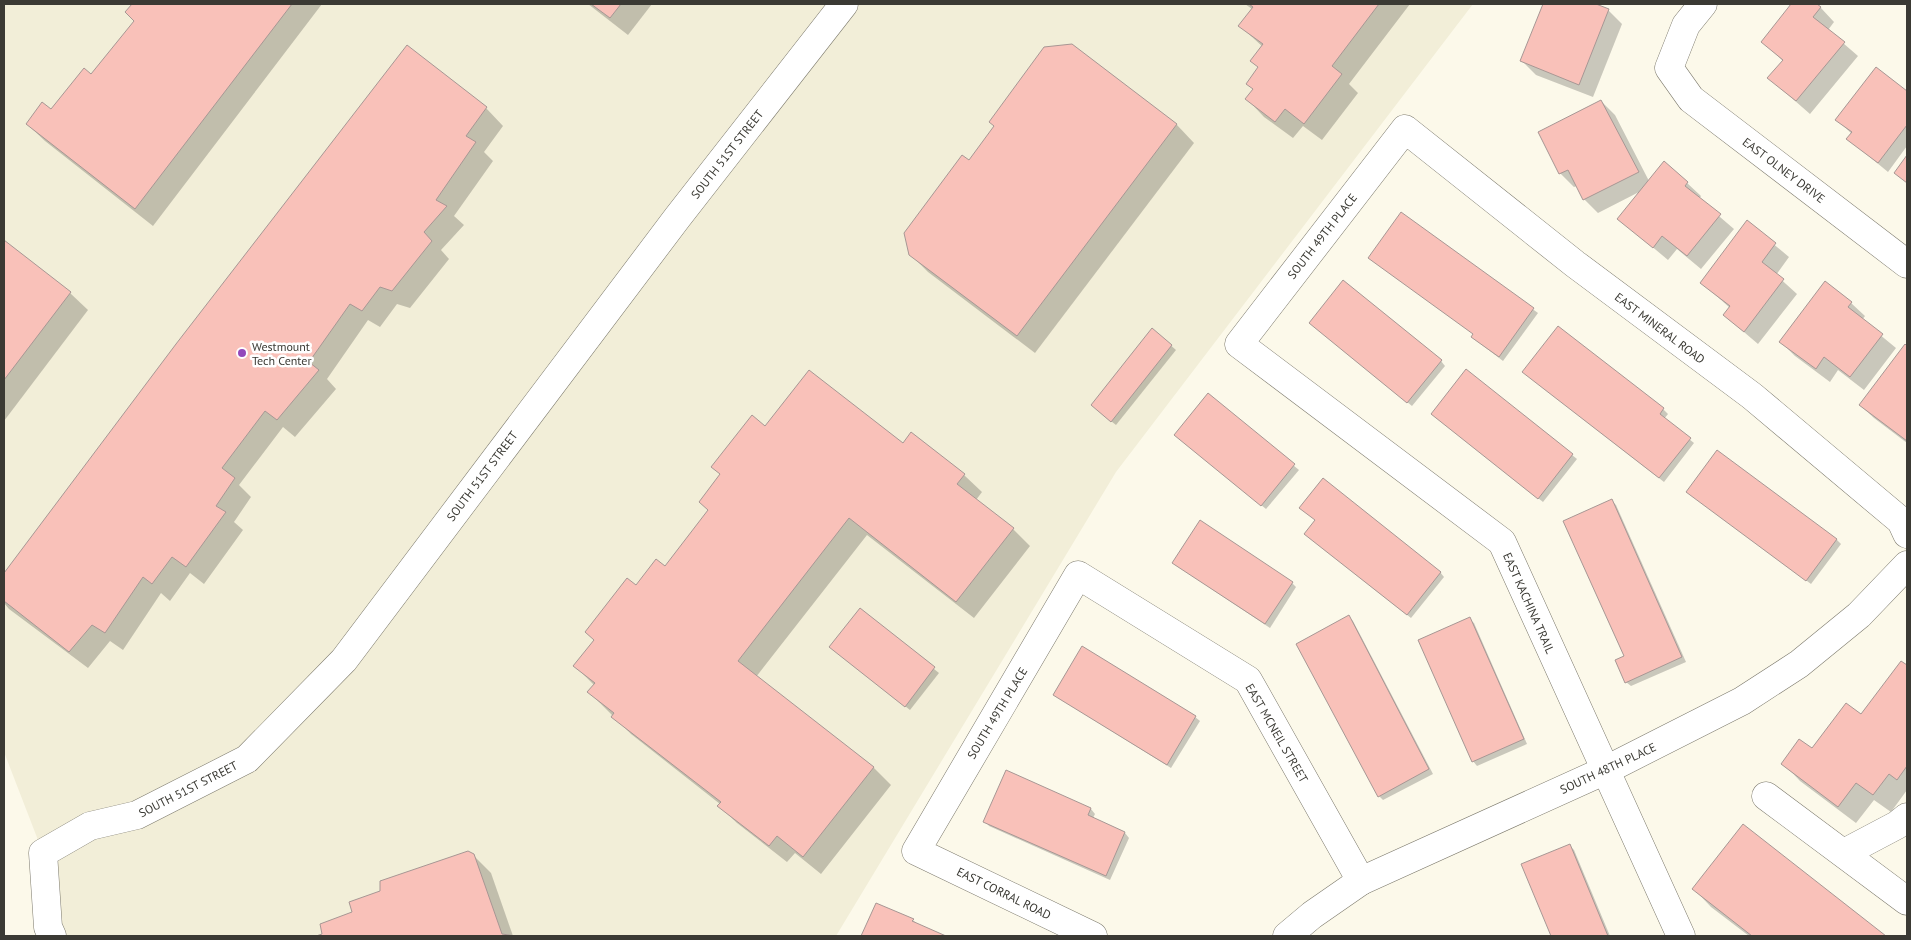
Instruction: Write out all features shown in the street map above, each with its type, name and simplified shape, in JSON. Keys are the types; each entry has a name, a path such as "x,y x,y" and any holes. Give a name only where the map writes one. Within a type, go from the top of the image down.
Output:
{"street":[{"name":"SOUTH 51ST STREET","path":"52,936 48,926 42,852 90,826 137,815 247,760 344,660 677,218 844,4"},
{"name":"EAST OLNEY DRIVE","path":"1703,4 1686,25 1668,68 1691,99 1907,264"},
{"name":"SOUTH 49TH PLACE","path":"1239,344 1405,129"},
{"name":"EAST MINERAL ROAD","path":"1405,129 1575,264 1752,396 1901,521 1907,534"},
{"name":"EAST KACHINA TRAIL","path":"1239,344 1502,542 1681,936"},
{"name":"SOUTH 48TH PLACE","path":"1287,936 1312,914 1361,881 1606,770 1742,701 1799,664 1859,615 1907,565"},
{"name":"SOUTH 49TH PLACE","path":"916,851 1078,575"},
{"name":"EAST MCNEIL STREET","path":"1078,575 1248,680 1361,881"},
{"path":"1766,796 1907,902"},
{"path":"1844,853 1897,826 1907,817"},
{"name":"EAST CORRAL ROAD","path":"916,851 1093,936"}],"shaded area":[{"path":"4,4 1473,4 1116,472 836,936 52,936 43,853 4,752"}],"building":[{"path":"132,4 292,4 135,209 26,124 42,102 51,109 84,68 91,74 134,21 125,12"},
{"path":"591,4 621,4 610,18"},
{"path":"1249,4 1379,4 1332,66 1342,74 1304,124 1285,109 1275,122 1245,99 1253,89 1246,84 1258,67 1250,61 1263,44 1238,26 1253,7"},
{"path":"1543,4 1596,4 1609,9 1579,85 1520,61"},
{"path":"1791,4 1817,4 1821,7 1813,17 1845,42 1796,101 1767,78 1783,60 1761,42"},
{"path":"1072,44 1177,124 1017,336 909,255 904,233 962,155 969,160 994,126 989,122 1044,47"},
{"name":"Westmount Tech Center","path":"407,45 487,107 466,136 476,142 436,200 447,206 424,232 432,241 392,291 380,287 362,311 350,304 309,362 319,370 277,420 265,411 222,468 235,478 216,506 226,512 186,567 172,557 152,584 143,577 105,633 92,625 69,652 4,601 4,573 176,344"},
{"path":"1876,67 1907,91 1907,125 1878,163 1846,139 1852,132 1835,120"},
{"path":"1601,100 1639,172 1583,200 1568,170 1559,174 1538,132"},
{"path":"1907,155 1907,183 1894,173"},
{"path":"1664,161 1688,182 1685,186 1721,214 1687,256 1662,236 1653,248 1617,219"},
{"path":"1401,212 1534,308 1499,357 1471,337 1473,334 1368,258"},
{"path":"1747,220 1776,243 1762,262 1784,279 1744,332 1723,315 1730,306 1700,283"},
{"path":"4,240 71,292 4,380"},
{"path":"1343,280 1442,360 1407,403 1309,323"},
{"path":"1825,281 1852,302 1848,307 1883,334 1850,377 1824,357 1816,369 1779,342"},
{"path":"1558,326 1664,408 1660,414 1691,438 1659,478 1522,372"},
{"path":"1152,328 1172,345 1111,422 1091,405"},
{"path":"1905,344 1907,346 1907,441 1859,405"},
{"path":"1466,369 1573,454 1538,499 1431,414"},
{"path":"809,370 903,443 911,432 965,474 957,484 1014,528 956,602 849,518 738,661 874,767 803,857 777,836 769,846 717,806 721,802 611,717 614,713 587,692 595,683 573,666 594,640 585,632 627,578 636,585 656,559 665,566 708,510 699,502 720,474 711,467 752,415 765,426"},
{"path":"1208,393 1295,464 1261,506 1174,435"},
{"path":"1717,450 1837,539 1806,581 1686,492"},
{"path":"1323,478 1441,572 1407,615 1304,534 1315,520 1299,508"},
{"path":"1612,499 1682,657 1625,683 1615,660 1624,656 1563,521"},
{"path":"1200,520 1293,582 1265,624 1172,563"},
{"path":"860,608 935,667 905,707 829,647"},
{"path":"1349,615 1429,769 1378,797 1296,644"},
{"path":"1470,617 1524,739 1472,762 1418,640"},
{"path":"1082,646 1196,716 1167,765 1053,695"},
{"path":"1901,661 1907,665 1907,766 1897,780 1889,774 1873,795 1856,783 1838,807 1781,764 1799,739 1812,748 1846,703 1861,714"},
{"path":"1006,770 1091,808 1088,815 1125,832 1106,876 983,822"},
{"path":"1743,824 1886,936 1752,936 1692,889"},
{"path":"1570,844 1608,936 1551,936 1521,864"},
{"path":"468,851 474,854 502,934 515,936 316,936 322,934 320,924 352,912 349,902 380,891 380,881"},
{"path":"876,903 914,919 912,921 946,936 861,936"}],"place":[{"name":"Westmount Tech Center","path":"242,353"}]}
